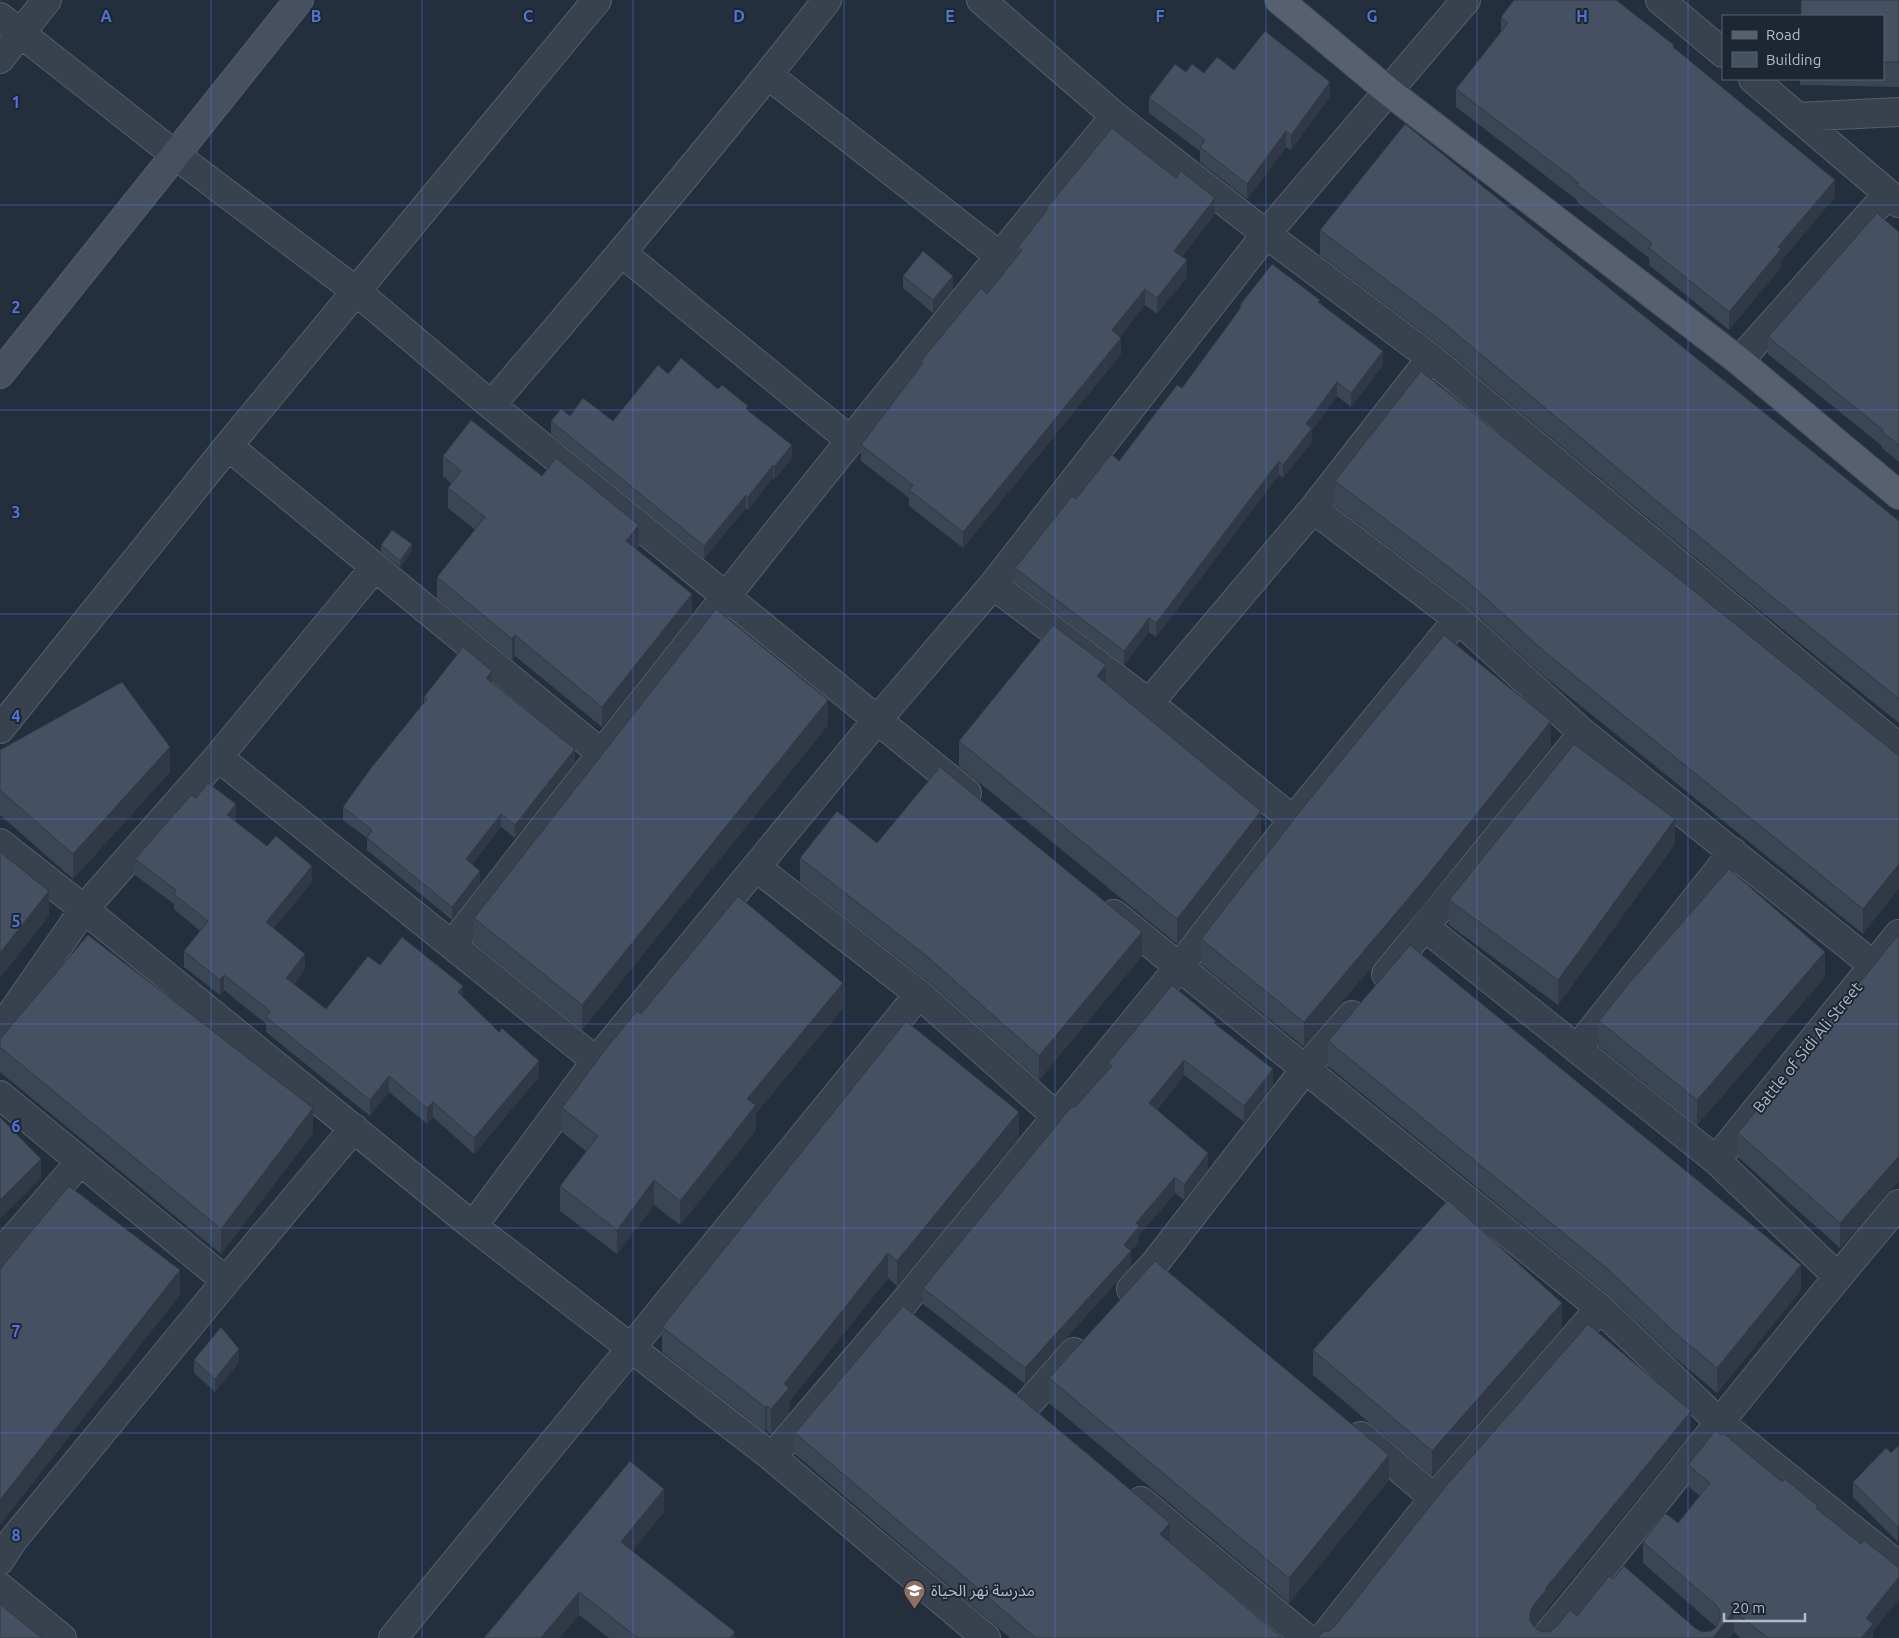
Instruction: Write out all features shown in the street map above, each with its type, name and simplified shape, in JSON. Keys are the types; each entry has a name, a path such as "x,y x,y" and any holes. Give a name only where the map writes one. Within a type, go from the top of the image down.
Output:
{"main road":[{"path":"1279,0 1388,91 1739,361 1899,495"}],"street":[{"path":"0,60 47,0"},
{"path":"0,374 298,0"},
{"path":"0,729 228,446 597,0"},
{"path":"491,405 622,253 827,0"},
{"path":"981,0 1116,116 1266,234 1431,358 1899,748"},
{"path":"473,1226 596,1061 878,719 993,585 1266,234 1466,0"},
{"path":"1660,0 1722,52"},
{"path":"0,17 174,154 356,291 491,405 983,806"},
{"path":"768,75 1000,256"},
{"path":"1739,361 1893,199 1754,80"},
{"path":"1797,117 1899,112"},
{"path":"452,945 725,596 850,440 1116,116"},
{"path":"622,253 850,440"},
{"path":"1148,703 1313,509 1431,358"},
{"path":"228,446 601,753"},
{"path":"1313,509 1458,619 1583,733 1873,965"},
{"path":"0,1030 84,909 218,757 375,567"},
{"path":"993,585 1148,703 1292,820"},
{"path":"772,1457 901,1306 1179,967 1292,820 1458,619"},
{"path":"1117,1305 1156,1262 1306,1068 1426,928 1583,733"},
{"path":"218,757 596,1061"},
{"path":"0,843 84,909 473,1226 772,1457 986,1638"},
{"path":"1577,1049 1733,852"},
{"path":"757,868 919,994 1056,1116"},
{"path":"1096,899 1600,1308 1720,1423 1899,1566"},
{"path":"1426,928 1716,1160 1837,1276"},
{"name":"Battle of Sidi Ali Street","path":"1716,1160 1899,934"},
{"path":"393,1638 632,1348 919,994"},
{"path":"0,1095 226,1281"},
{"path":"0,1560 13,1540 354,1128"},
{"path":"0,1254 80,1162"},
{"path":"1545,1638 1837,1276 1899,1204"},
{"path":"1156,1262 1178,1281"},
{"path":"901,1306 923,1324"},
{"path":"1323,1638 1434,1498 1600,1308"},
{"path":"1027,1405 1091,1334"},
{"path":"1004,1388 1049,1424"},
{"path":"1344,1421 1434,1498"},
{"path":"1125,1487 1306,1638"},
{"path":"1612,1557 1634,1576"},
{"path":"0,1587 62,1638"}],"building":[{"path":"1514,0 1616,0 1674,45 1673,47 1835,180 1778,247 1781,249 1729,312 1649,248 1652,243 1577,185 1579,183 1456,89 1508,23 1501,17"},
{"path":"1801,0 1899,0 1899,62 1884,62 1884,15 1801,15"},
{"path":"1265,31 1330,82 1291,135 1286,131 1247,184 1200,147 1205,140 1149,98 1175,64 1186,72 1192,64 1204,73 1217,57 1234,70"},
{"path":"1405,124 1899,521 1899,699 1749,578 1441,321 1320,230"},
{"path":"1112,128 1176,178 1181,171 1215,198 1174,251 1187,260 1157,298 1145,289 1112,330 1121,338 963,532 909,490 913,485 861,445 923,363 921,361 981,288 987,294 1022,250 1018,247 1046,209"},
{"path":"1877,213 1899,232 1899,445 1768,337"},
{"path":"923,251 953,276 933,300 903,276"},
{"path":"1272,264 1320,300 1318,302 1383,351 1351,393 1337,382 1306,424 1312,428 1283,465 1279,461 1156,623 1149,618 1124,651 1015,568 1072,496 1076,499 1111,454 1119,461 1177,385 1182,388 1242,306 1240,305"},
{"path":"681,358 718,389 722,385 748,406 746,409 792,445 774,467 773,465 748,497 746,495 704,546 551,421 561,409 570,416 583,398 613,421 658,365 668,374"},
{"path":"1421,371 1899,756 1899,864 1863,909 1545,652 1468,582 1335,481"},
{"path":"471,420 542,476 556,458 639,525 626,541 692,594 602,707 515,635 512,639 437,577 485,517 448,488 461,471 443,456"},
{"path":"392,530 412,544 400,561 381,545"},
{"path":"716,609 828,700 582,1005 474,918"},
{"path":"1053,625 1106,665 1097,676 1261,811 1177,919 959,741"},
{"path":"1444,635 1551,721 1423,881 1304,1022 1201,939 1305,805"},
{"path":"463,647 492,671 486,678 575,749 515,825 501,814 466,859 480,871 452,907 367,838 372,830 343,807 371,768 427,699 424,697"},
{"path":"122,682 170,747 73,854 0,790 0,750"},
{"path":"1574,744 1675,819 1558,980 1449,900"},
{"path":"940,767 1142,932 1039,1056 929,958 800,858 837,811 877,843"},
{"path":"208,783 236,804 227,815 267,846 276,836 312,866 266,922 305,954 286,978 326,1009 368,956 380,965 402,937 463,986 458,992 499,1032 502,1028 539,1061 474,1138 433,1102 427,1108 389,1076 370,1100 266,1017 270,1011 224,975 220,980 184,951 208,921 174,894 176,890 135,859 191,795 196,798"},
{"path":"0,852 49,891 0,953"},
{"path":"1729,869 1825,952 1697,1100 1599,1021 1625,988"},
{"path":"738,896 843,983 747,1099 756,1105 680,1201 654,1180 617,1230 560,1186 598,1136 562,1108 608,1046 637,1011 641,1014"},
{"path":"1899,934 1899,1156 1840,1223 1738,1133"},
{"path":"88,935 313,1108 221,1229 0,1047 0,1039"},
{"path":"1410,945 1801,1265 1717,1368 1674,1332 1610,1271 1328,1041"},
{"path":"1172,985 1216,1021 1214,1023 1273,1069 1244,1106 1184,1060 1149,1103 1208,1153 1184,1185 1175,1177 1136,1223 1139,1226 1124,1245 1131,1251 1025,1368 923,1288 1072,1106 1074,1108 1112,1066 1108,1063"},
{"path":"906,1021 1019,1112 897,1261 888,1253 784,1384 789,1388 771,1409 767,1406 765,1407 662,1327"},
{"path":"0,1117 41,1159 0,1200"},
{"path":"69,1186 180,1270 0,1500 0,1269"},
{"path":"1448,1200 1562,1303 1432,1451 1313,1350"},
{"path":"1155,1261 1389,1455 1289,1578 1049,1378"},
{"path":"903,1306 1017,1395 1170,1523 1160,1534 1282,1638 1036,1638 795,1433"},
{"path":"1588,1324 1691,1411 1545,1589 1530,1613 1530,1621 1536,1629 1543,1632 1551,1631 1570,1610 1577,1616 1609,1576 1613,1579 1624,1566 1695,1628 1702,1632 1711,1631 1716,1627 1720,1619 1720,1611 1716,1605 1643,1542 1665,1513 1678,1523 1710,1483 1688,1465 1715,1431 1721,1435 1723,1433 1782,1482 1785,1479 1818,1506 1816,1508 1861,1544 1864,1540 1899,1568 1899,1577 1866,1618 1873,1624 1861,1638 1768,1638 1734,1611 1713,1638 1318,1638 1323,1632 1329,1631 1335,1626 1446,1486"},
{"path":"221,1327 239,1349 215,1379 194,1360"},
{"path":"1899,1445 1898,1527 1853,1482 1886,1448 1891,1453"},
{"path":"630,1461 664,1489 621,1542 735,1632 730,1638 638,1638 579,1592 541,1638 484,1638"},
{"path":"0,1604 42,1638 0,1638"}],"place":[{"name":"مدرسة نهر الحياة","path":"915,1609"}]}
